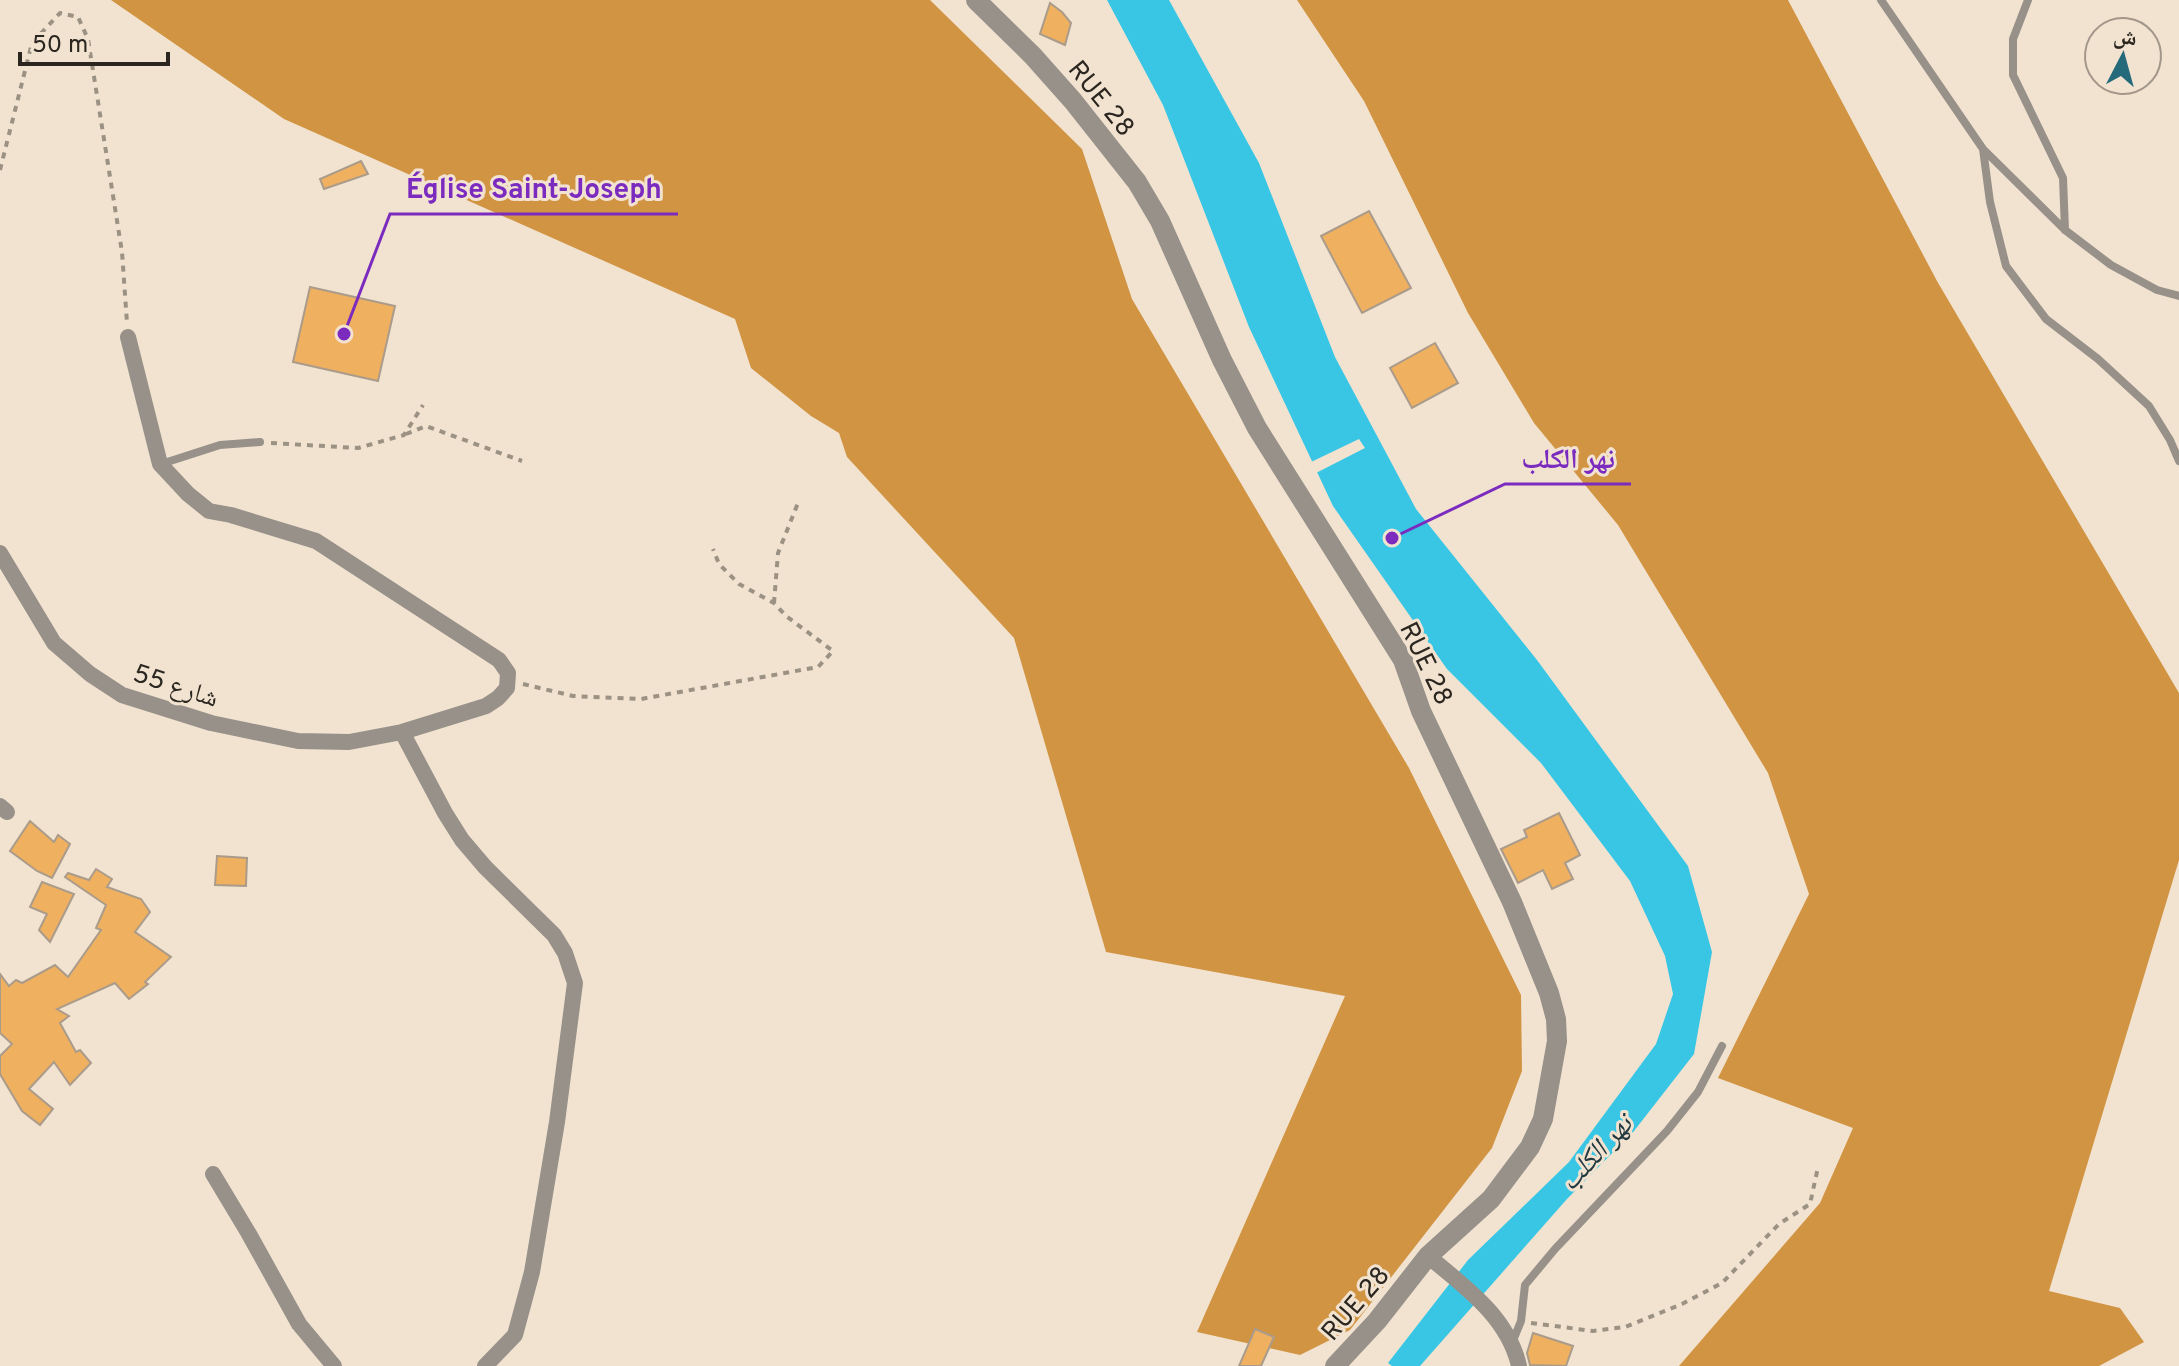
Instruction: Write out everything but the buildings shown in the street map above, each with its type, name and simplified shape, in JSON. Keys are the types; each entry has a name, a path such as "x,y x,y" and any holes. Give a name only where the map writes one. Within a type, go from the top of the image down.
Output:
{"street":[{"name":"RUE 28","path":"976,0 1073,101 1137,182 1160,221 1222,360 1257,428 1403,660 1421,711 1512,902 1549,993 1556,1019 1557,1041 1546,1109 1537,1133 1513,1173 1491,1199 1428,1256 1377,1321 1335,1366"},
{"path":"128,337 160,464 209,511 302,536 328,548 499,660 508,673 508,680"},
{"name":"شارع 55","path":"0,553 54,643 90,674 122,695 211,723 298,741 349,742 402,732 486,706 502,694 508,680"},
{"path":"402,732 462,840 554,935 565,953 575,983 557,1122 532,1272 515,1335 485,1366"},
{"path":"213,1174 299,1324 334,1366"},
{"path":"1428,1256 1488,1308 1512,1344 1519,1366"}],"lane":[{"path":"1881,0 1983,149 2065,230 2111,265 2157,290 2179,296"},
{"path":"2028,0 2013,39 2013,75 2063,178 2065,230"},
{"path":"1983,149 1990,202 2006,266 2046,319 2098,359 2149,406 2179,461"},
{"path":"160,464 220,445 260,442"},
{"path":"1512,1344 1521,1321 1525,1285 1667,1131 1698,1092 1722,1046"}],"path":[{"path":"0,170 32,43 60,13 78,17 88,39 122,252 128,337"},
{"path":"404,435 423,405"},
{"path":"260,442 358,448 426,426 522,461"},
{"path":"774,603 778,553 798,503"},
{"path":"508,680 573,696 641,699 818,667 833,651 786,616 774,603 739,584 719,564 713,549"},
{"path":"1521,1321 1593,1331 1625,1327 1682,1304 1722,1283 1779,1224 1810,1204 1818,1167"}],"shaded area":[{"path":"111,0 930,0 1082,149 1132,299 1409,768 1521,995 1522,1071 1492,1148 1350,1330 1300,1355 1197,1332 1345,996 1106,952 1014,638 847,457 839,433 811,416 751,368 735,319 284,119"},
{"path":"1297,0 1788,0 1937,281 2179,693 2179,860 2049,1291 2120,1308 2144,1342 2099,1366 1679,1366 1820,1203 1853,1128 1718,1078 1809,894 1768,773 1618,525 1534,423 1468,313 1364,101"}],"water":[{"path":"1107,0 1169,0 1259,163 1335,357 1416,509 1537,660 1688,866 1712,952 1694,1054 1634,1131 1567,1199 1420,1366 1392,1366 1388,1363 1468,1260 1569,1162 1656,1044 1673,994 1665,956 1630,881 1541,763 1447,669 1333,506 1249,327 1163,105"}],"pier":[{"path":"1359,439 1365,448 1314,474 1309,463"}],"place":[{"name":"Église Saint-Joseph","path":"344,334"},
{"name":"نهر الكلب","path":"1392,538"}]}
